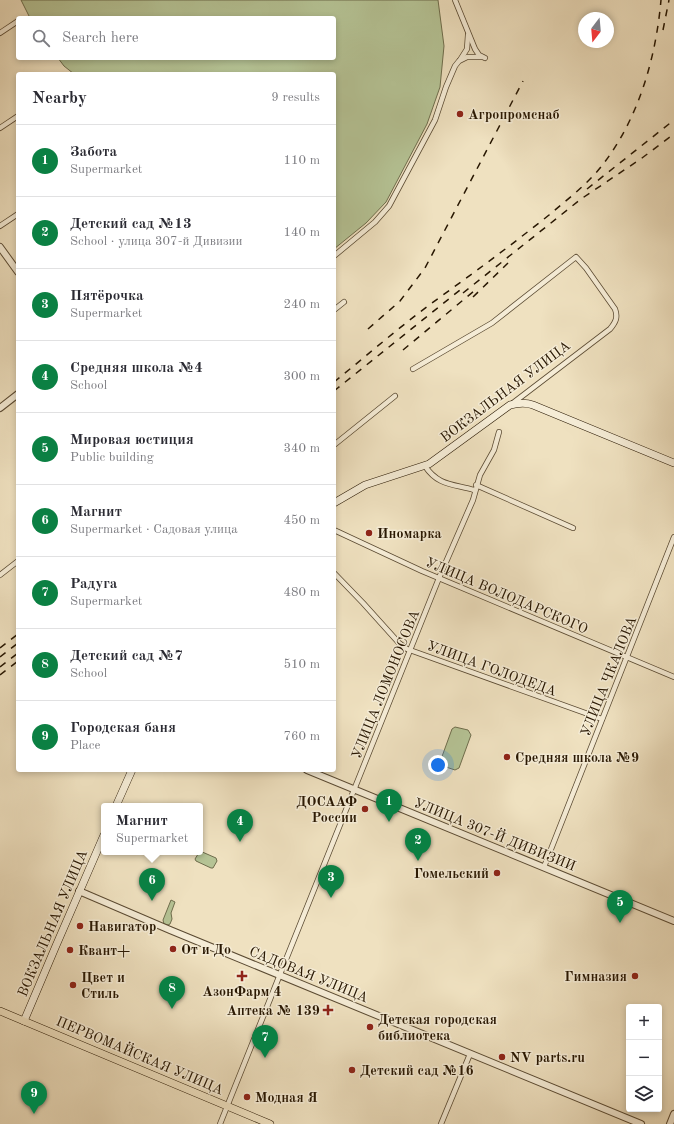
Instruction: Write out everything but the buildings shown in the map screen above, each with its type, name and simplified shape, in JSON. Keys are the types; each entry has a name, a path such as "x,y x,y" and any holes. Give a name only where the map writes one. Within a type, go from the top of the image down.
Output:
{"main road":[{"path":"510,405 522,403 533,405 674,463"},
{"name":"ВОКЗАЛЬНАЯ УЛИЦА","path":"336,502 365,485 425,466 443,455 510,405"},
{"path":"117,803 131,772"},
{"name":"ВОКЗАЛЬНАЯ УЛИЦА","path":"24,1021 101,842"},
{"name":"ПЕРВОМАЙСКАЯ УЛИЦА","path":"0,1010 270,1124"}],"street":[{"path":"455,0 475,49 484,57 471,56 459,61"},
{"path":"0,33 16,22"},
{"path":"336,254 375,222 389,206 435,120 450,78 467,49 468,32"},
{"path":"0,128 16,117"},
{"path":"0,226 16,215"},
{"path":"0,247 16,269"},
{"name":"ВОКЗАЛЬНАЯ УЛИЦА","path":"413,369 492,322 576,257 586,268 615,308 617,314 616,322 610,329 510,405"},
{"path":"336,308 344,302"},
{"path":"528,390 526,399 533,405"},
{"path":"0,408 16,396"},
{"path":"336,443 395,396"},
{"name":"УЛИЦА ЛОМОНОСОВА","path":"220,1124 439,578 472,500 476,485 494,450 499,432"},
{"path":"425,466 437,480 474,490"},
{"path":"476,485 573,528"},
{"name":"УЛИЦА ВОЛОДАРСКОГО","path":"336,531 439,578 674,677"},
{"name":"УЛИЦА ЧКАЛОВА","path":"544,867 674,537"},
{"path":"0,575 16,563"},
{"name":"УЛИЦА ГОЛОДЕДА","path":"336,575 399,643 410,650 602,719"},
{"name":"УЛИЦА 307-Й ДИВИЗИИ","path":"312,772 674,921"},
{"name":"САДОВАЯ УЛИЦА","path":"79,891 641,1124"},
{"path":"441,1124 470,1054"},
{"path":"670,1124 674,1114"}],"green space":[{"path":"21,0 438,0 444,46 440,87 427,124 386,202 366,223 336,247 336,72 72,72 60,60 336,60 336,16 29,16"},
{"path":"455,727 468,730 471,735 459,768 455,770 443,766 440,762 452,729"},
{"path":"203,852 216,858 217,861 213,868 211,868 196,861 195,859 198,855 203,855"},
{"path":"171,900 175,902 171,913 172,919 168,925 164,924 163,920"}],"railway":[{"path":"336,380 415,316 549,215 592,177 604,163 627,126 644,86 655,43 661,0"},
{"path":"663,30 669,0"},
{"path":"368,329 400,301 425,268 523,81"},
{"path":"587,189 674,120"},
{"path":"463,293 581,199 642,158 674,134"},
{"path":"473,297 508,263"},
{"path":"336,389 465,286"},
{"path":"403,350 474,291"},
{"path":"0,648 16,636"},
{"path":"0,657 16,645"},
{"path":"0,667 16,655"},
{"path":"0,675 16,663"}],"place":[{"name":"Агропромснаб","path":"460,114"},
{"name":"Иномарка","path":"369,533"},
{"name":"Средняя школа №9","path":"507,757"},
{"name":"ДОСААФ России","path":"365,809"},
{"name":"Забота","path":"389,822"},
{"name":"Средняя школа №4","path":"240,842"},
{"name":"Детский сад №13","path":"418,861"},
{"name":"Гомельский","path":"497,873"},
{"name":"Пятёрочка","path":"331,898"},
{"name":"Магнит","path":"152,901"},
{"name":"Мировая юстиция","path":"620,923"},
{"name":"Навигатор","path":"80,926"},
{"name":"От и До","path":"173,949"},
{"name":"Квант+","path":"70,950"},
{"name":"АзонФарм 4","path":"242,976"},
{"name":"Гимназия","path":"635,976"},
{"name":"Цвет и Стиль","path":"73,985"},
{"name":"Детский сад №7","path":"172,1009"},
{"name":"Аптека № 139","path":"328,1010"},
{"name":"Детская городская библиотека","path":"370,1027"},
{"name":"NV parts.ru","path":"502,1057"},
{"name":"Радуга","path":"265,1058"},
{"name":"Детский сад №16","path":"352,1070"},
{"name":"Модная Я","path":"247,1097"},
{"name":"Городская баня","path":"34,1114"}]}
